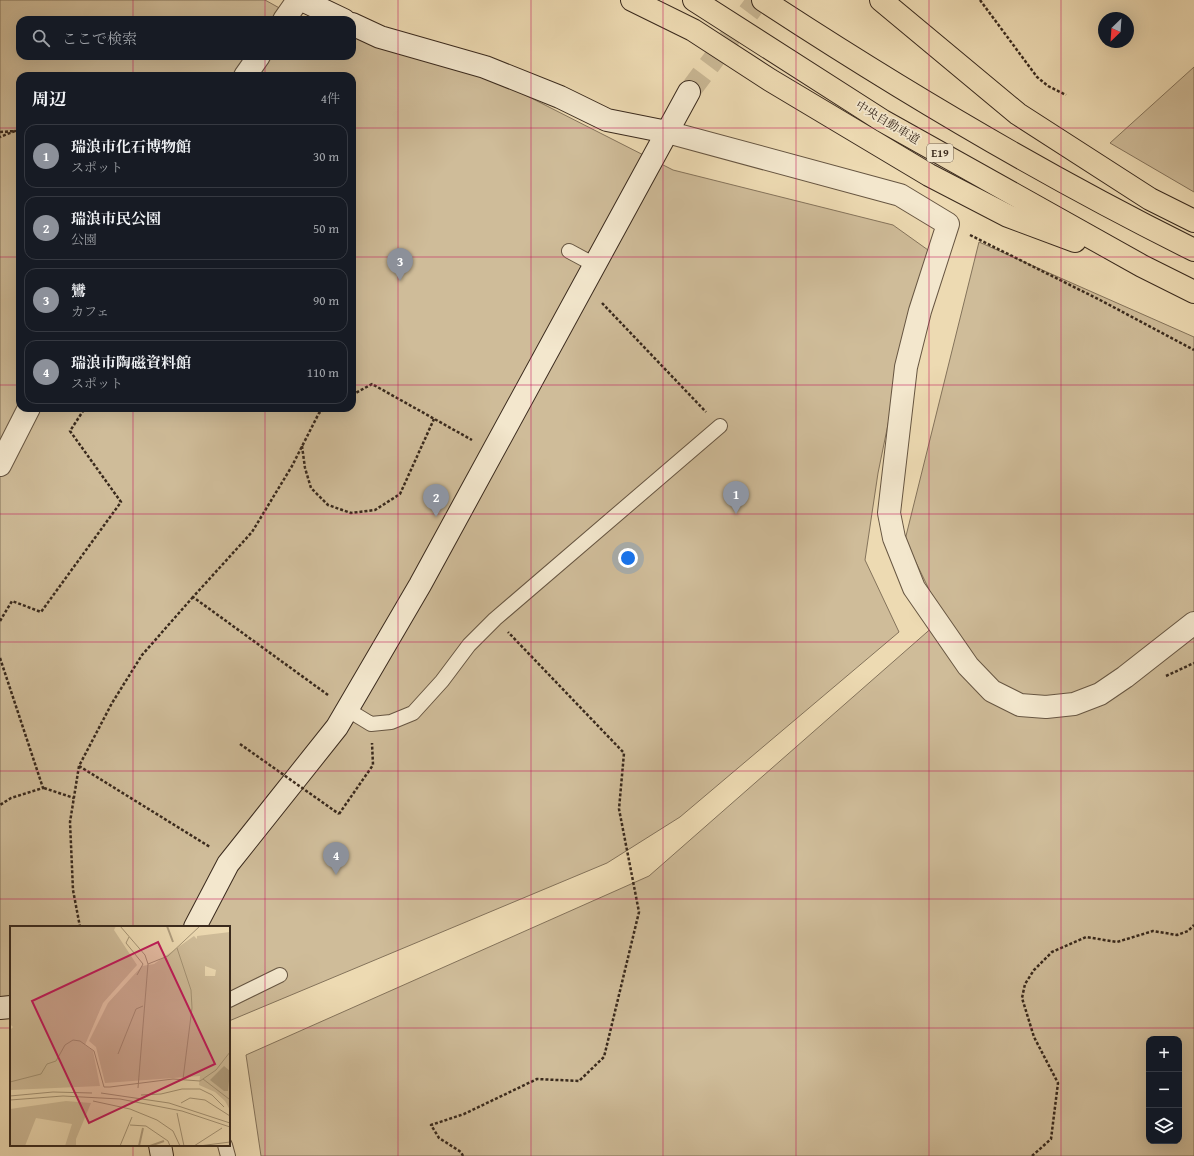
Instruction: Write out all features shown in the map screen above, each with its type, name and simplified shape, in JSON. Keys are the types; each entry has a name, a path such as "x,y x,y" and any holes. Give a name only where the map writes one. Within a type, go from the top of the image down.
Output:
{"highway":[{"path":"632,0 693,30 770,80 935,178 1008,216 1142,266"},
{"name":"中央自動車道","path":"694,0 883,121 1142,266 1194,292"},
{"path":"763,0 865,67 999,146 1118,212 1194,250"},
{"path":"881,0 1018,114 1150,199 1194,221"}],"street":[{"path":"287,16 298,0"},
{"path":"302,0 336,16"},
{"path":"356,26 380,37 485,67 560,97 607,120 666,132 900,195 948,224 920,311 906,367 889,513 894,538 914,588 968,666 992,691 1020,705 1046,708 1074,704 1100,694 1125,677 1194,623"},
{"path":"249,72 256,60"},
{"path":"196,926 231,860 338,727 420,585 689,92"},
{"path":"0,465 27,412"},
{"path":"0,1008 10,1007"},
{"path":"160,1146 162,1156"}],"lane":[{"path":"569,251 595,265"},
{"path":"348,710 371,724 391,722 413,713 442,681 469,645 495,619 720,426"},
{"path":"230,1000 280,975"},
{"path":"225,1146 228,1156"}],"path":[{"path":"980,0 1037,77 1048,86 1066,94"},
{"path":"0,132 15,131 0,136"},
{"path":"948,224 1004,251 1194,350"},
{"path":"599,299 720,426"},
{"path":"356,393 372,384 493,452"},
{"path":"0,622 12,600 41,612 121,502 70,431 82,412"},
{"path":"80,926 73,882 70,822 79,766 112,703 142,655 252,532 302,446 318,413 320,412"},
{"path":"302,446 305,468 311,488 328,504 351,513 375,510 400,494 434,419"},
{"path":"193,597 348,710"},
{"path":"463,1156 461,1152 439,1138 431,1125 464,1114 537,1079 579,1081 604,1057 639,912 619,809 624,753 495,619"},
{"path":"0,658 44,788"},
{"path":"240,744 339,814 373,765 371,724"},
{"path":"79,766 231,860"},
{"path":"0,805 11,798 44,788 74,798"},
{"path":"1032,1156 1051,1139 1058,1083 1034,1037 1022,998 1025,984 1034,970 1052,952 1086,937 1117,942 1153,930 1178,935 1188,931 1194,925"}],"shaded area":[{"path":"0,0 265,0 294,16 16,16 16,60 356,60 356,38 476,70 673,170 893,225 928,250 910,317 878,473 865,560 899,632 680,817 607,863 230,1021 230,926 10,926 10,1010 0,1012"},
{"path":"1194,67 1194,192 1110,143"},
{"path":"979,242 1194,337 1194,1156 261,1156 246,1055 649,876 943,618 905,540"}],"tunnel":[{"path":"689,92 758,0"}],"place":[{"name":"鸞","path":"400,281"},
{"name":"瑞浪市化石博物館","path":"736,514"},
{"name":"瑞浪市民公園","path":"436,517"},
{"name":"瑞浪市陶磁資料館","path":"336,875"}]}
